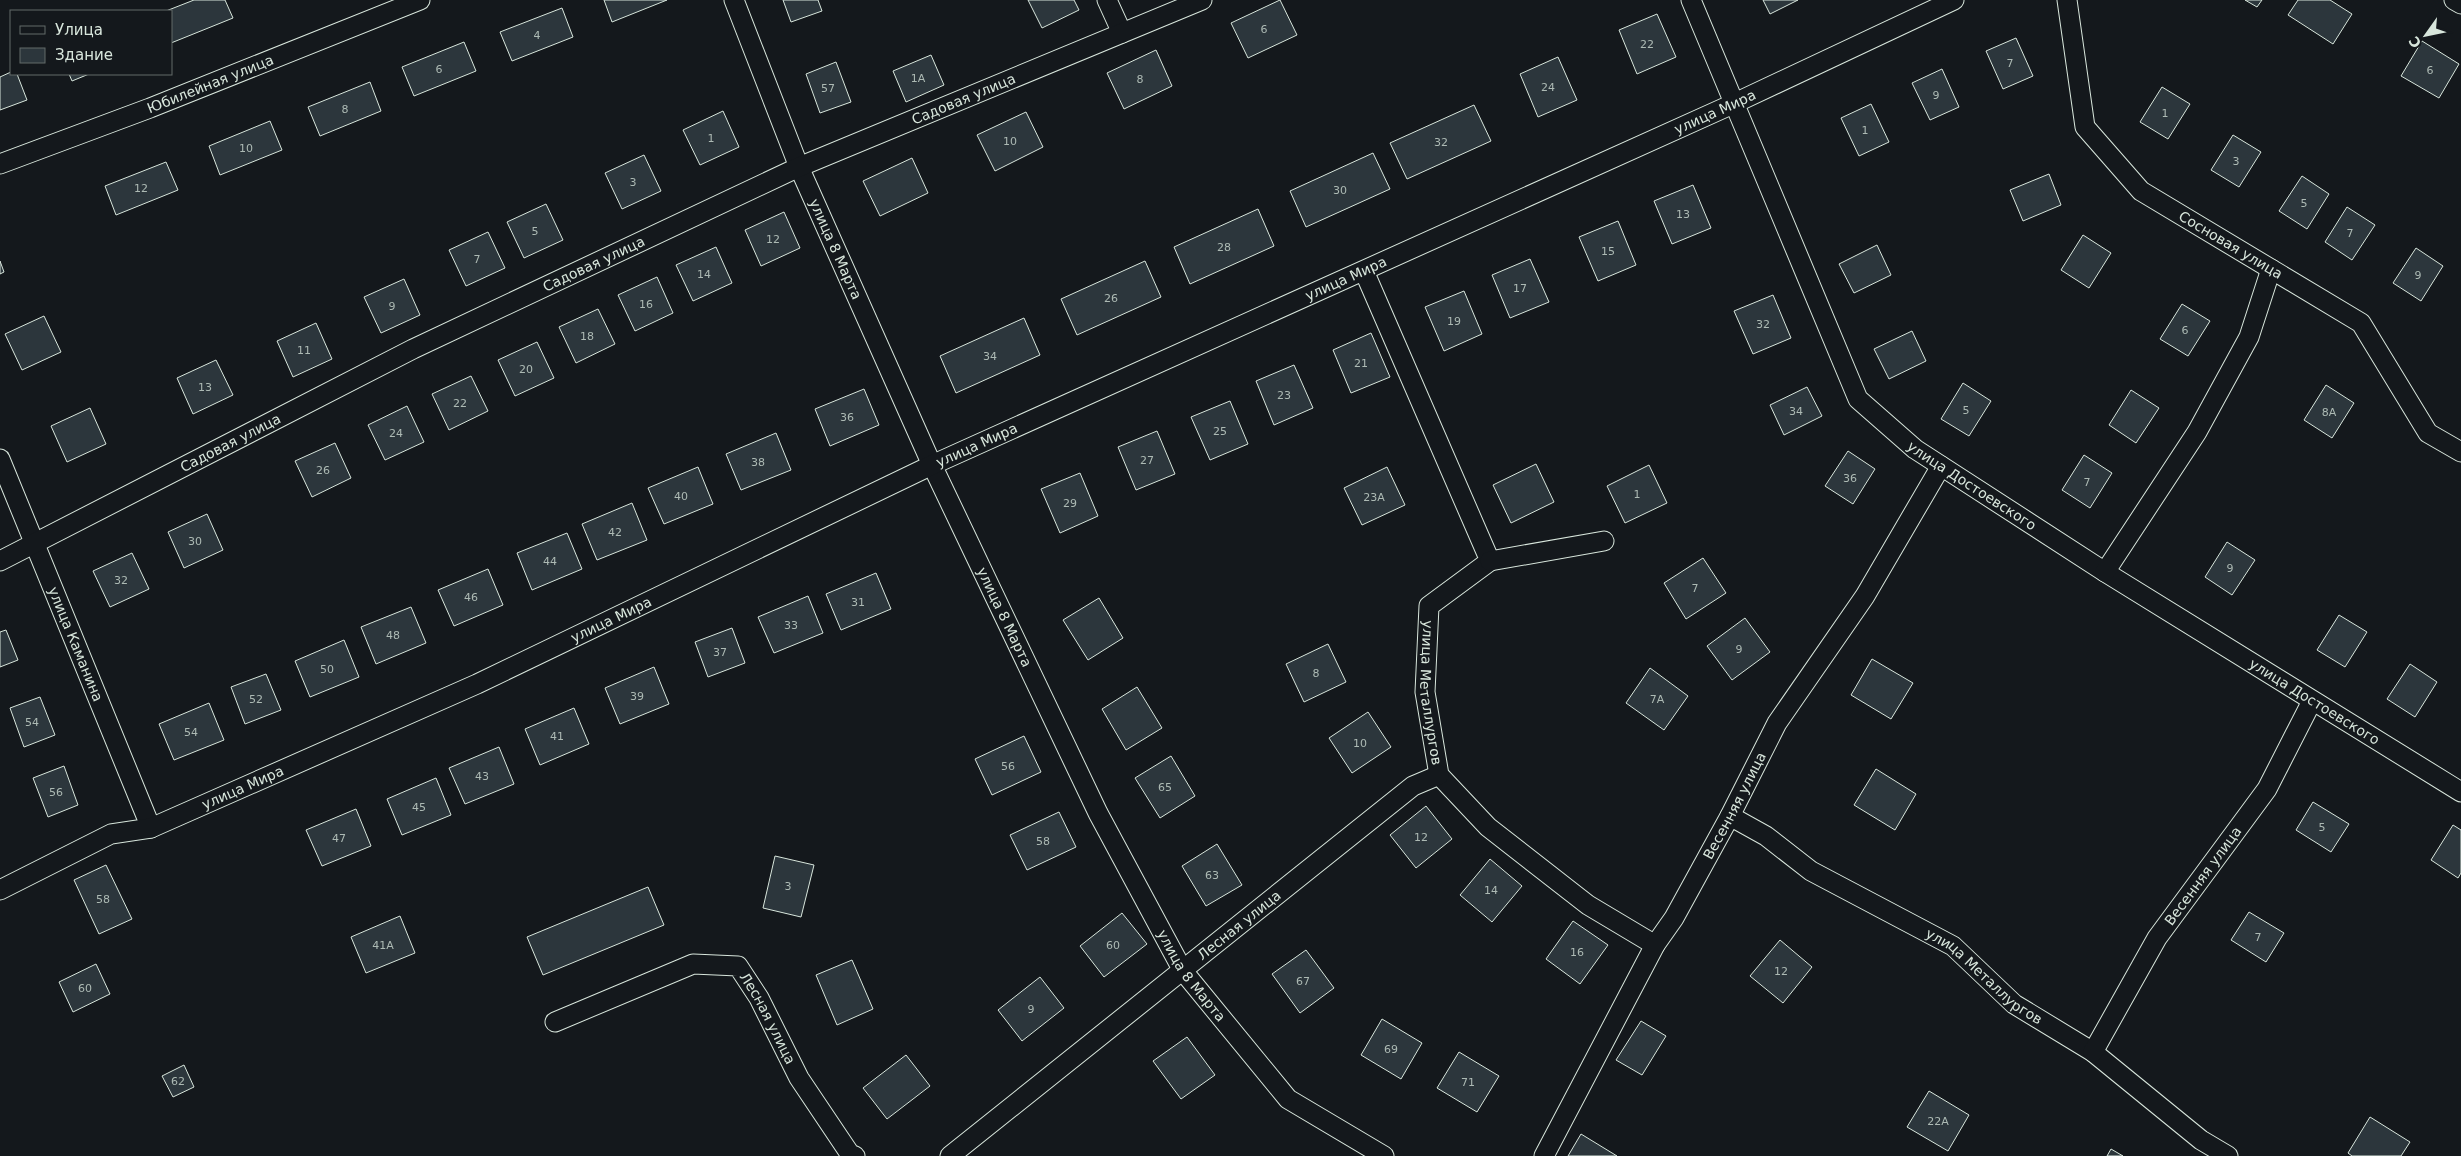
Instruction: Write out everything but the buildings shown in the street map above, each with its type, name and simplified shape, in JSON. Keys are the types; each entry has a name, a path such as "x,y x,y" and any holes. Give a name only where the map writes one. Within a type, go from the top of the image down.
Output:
{"street":[{"name":"Юбилейная улица","path":"0,164 150,108 420,0"},
{"name":"улица 8 Марта","path":"734,0 799,167 932,466 1098,813 1183,971 1288,1099 1384,1156"},
{"path":"1106,0 1122,33"},
{"name":"Садовая улица","path":"0,560 413,349 799,167 1202,0"},
{"name":"улица Достоевского","path":"1691,0 1858,399 1915,449 1941,466 2312,702 2461,792"},
{"name":"улица Мира","path":"0,890 111,834 151,828 478,684 932,466 1735,103 1954,0"},
{"name":"Сосновая улица","path":"2067,0 2085,127 2141,191 2360,323 2428,433 2456,445"},
{"path":"2454,0 2461,4"},
{"path":"2105,572 2197,432 2249,336 2271,269"},
{"path":"1364,271 1490,561 1604,541"},
{"name":"улица Каманина","path":"0,459 151,828"},
{"name":"Весенняя улица","path":"1544,1156 1655,945 1674,918 1730,816 1777,723 1865,596 1941,466"},
{"name":"улица Металлургов","path":"1490,561 1429,606 1426,692 1439,775 1488,827 1588,905 1655,945"},
{"name":"Весенняя улица","path":"2094,1052 2157,938 2267,789 2312,702"},
{"name":"Лесная улица","path":"950,1156 1413,786 1439,775"},
{"name":"улица Металлургов","path":"1730,816 1766,836 1811,871 1953,946 2014,1004 2094,1052 2202,1140 2228,1156"},
{"name":"Лесная улица","path":"556,1022 693,964 738,966 759,998 799,1078 850,1154 855,1156"}]}
